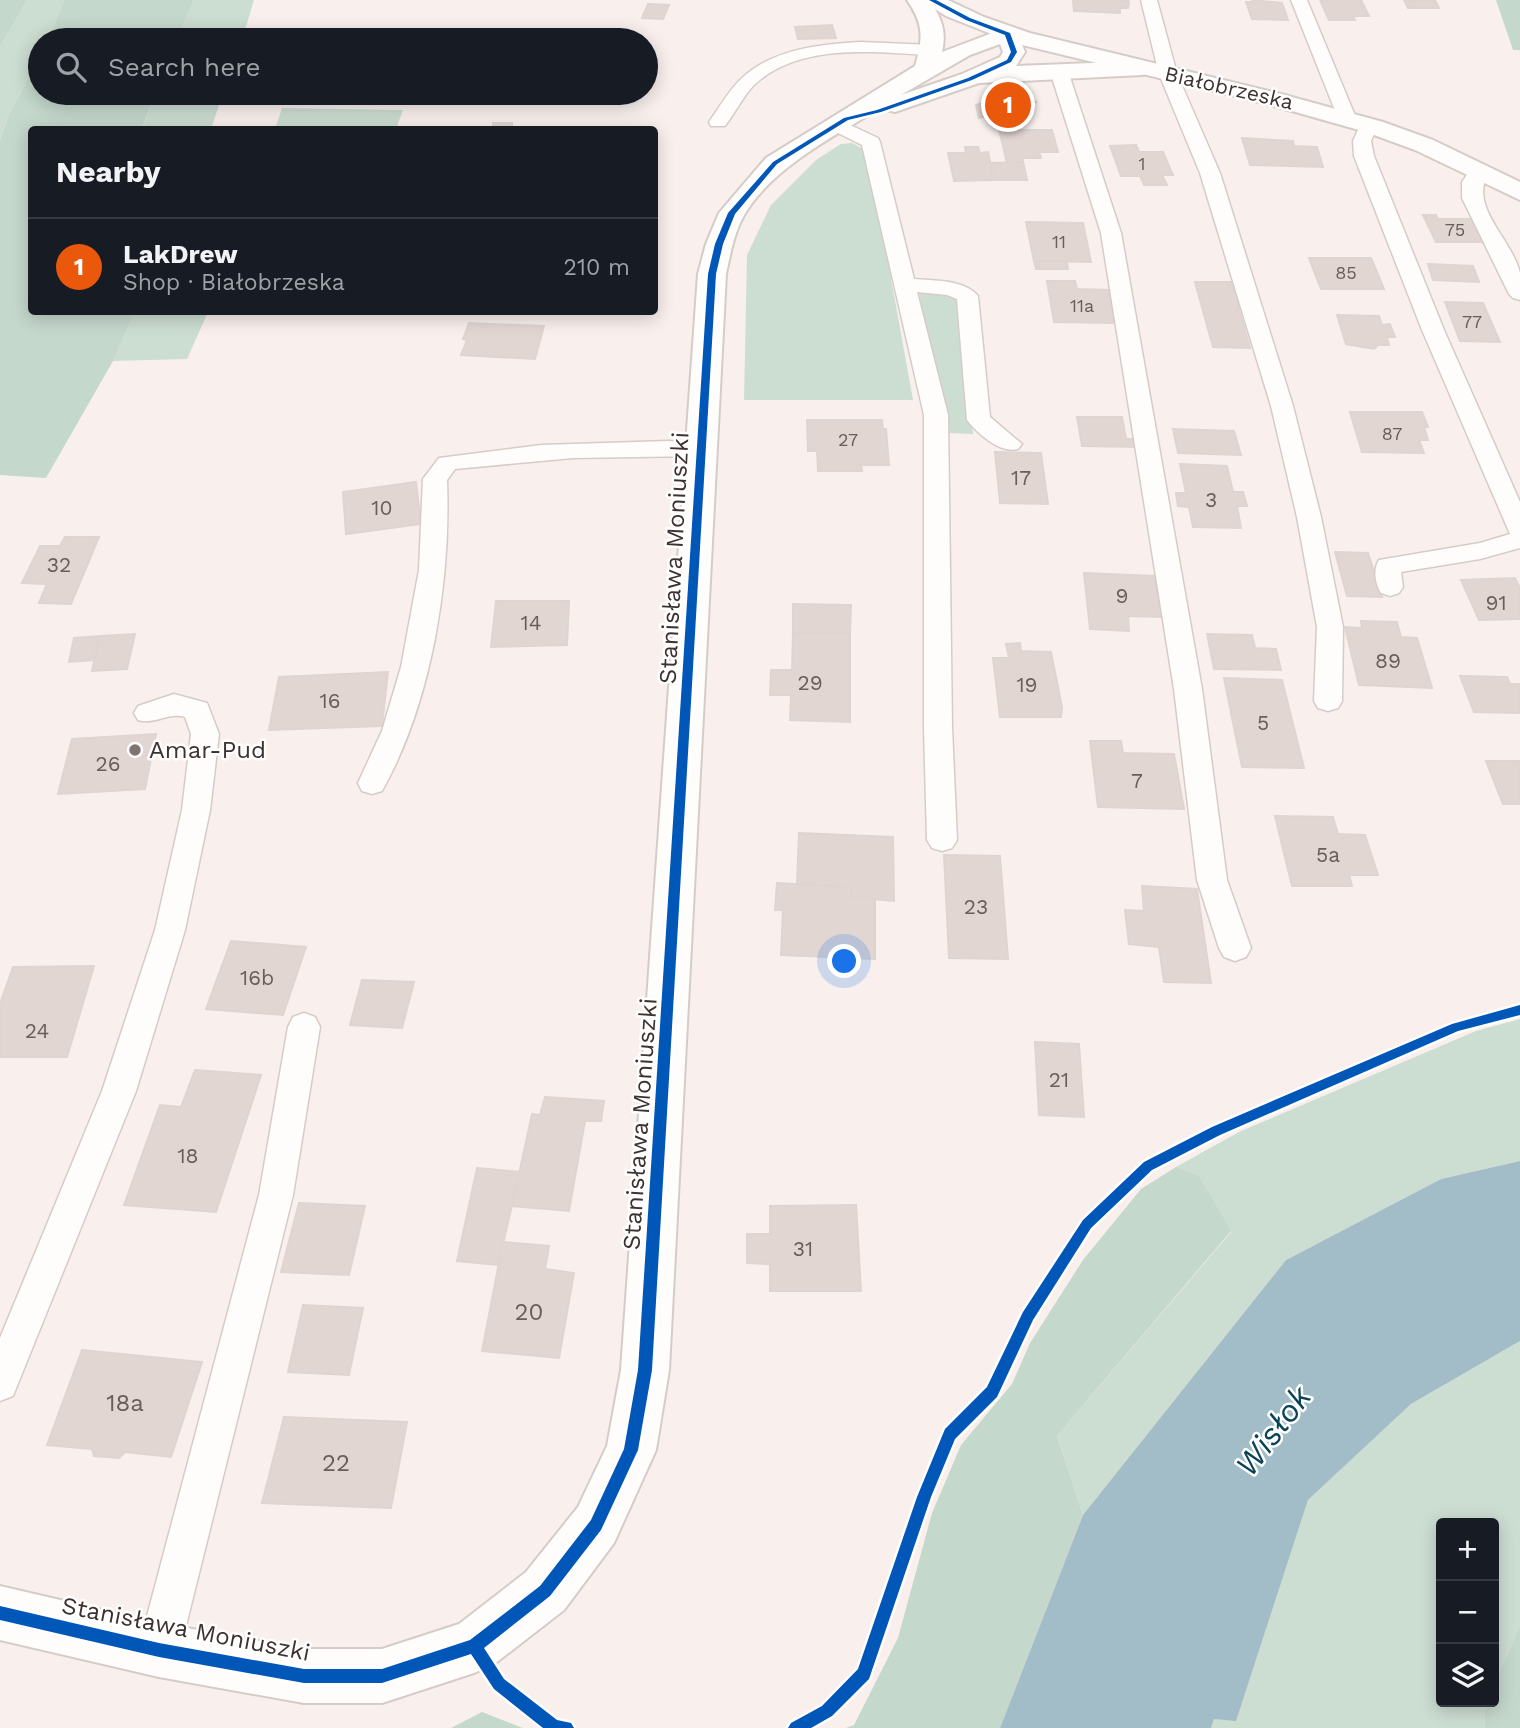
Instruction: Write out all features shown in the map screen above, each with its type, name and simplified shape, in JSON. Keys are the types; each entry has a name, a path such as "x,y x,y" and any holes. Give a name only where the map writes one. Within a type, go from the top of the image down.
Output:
{"street":[{"path":"918,0 932,18 934,33 928,60"},
{"name":"Białobrzeska","path":"932,0 968,19 1008,34 1358,121 1480,170 1520,192"},
{"path":"841,122 970,79 1009,61 1014,52 1008,34"},
{"name":"Stanisława Moniuszki","path":"0,1613 159,1650 304,1676 382,1676 474,1646 545,1591 596,1525 631,1450 645,1370 712,274 728,223 746,195 775,163 841,122 928,60 1008,34"},
{"path":"970,79 1059,71 1142,68"}],"lane":[{"path":"1149,0 1168,74 1209,173 1239,260 1285,418 1310,517 1330,627 1328,701"},
{"path":"1299,0 1358,121 1364,156 1433,330 1520,530"},
{"path":"719,122 749,80 772,64 798,55 823,51 928,60"},
{"path":"1059,71 1111,233 1188,689 1212,880 1235,948"},
{"path":"841,122 872,142 936,415 938,729 942,840"},
{"path":"1480,170 1472,182 1472,198 1520,294"},
{"path":"906,284 951,289 967,296 979,420 1010,444"},
{"path":"372,783 398,726 420,642 435,527 435,479 447,463 478,458 624,448 700,449"},
{"path":"1390,587 1388,566 1480,551 1520,540"},
{"path":"0,1384 118,1091 170,930 196,810 205,734 197,710 174,704 148,713"},
{"path":"159,1650 276,1195 304,1027"}],"green space":[{"path":"0,0 27,0 0,47"},
{"path":"27,0 64,0 53,28 28,28 28,79 9,114 0,139 0,47"},
{"path":"64,0 194,0 182,28 53,28"},
{"path":"194,0 254,0 246,28 182,28"},
{"path":"1496,0 1520,0 1520,50 1513,50"},
{"path":"28,79 28,105 151,105 143,126 28,126 28,315 134,315 113,361 46,478 0,475 0,140 9,114"},
{"path":"151,105 219,105 212,126 143,126"},
{"path":"282,108 403,110 397,126 276,126"},
{"path":"852,143 863,149 869,157 913,400 744,400 747,255 771,205 816,160 841,144"},
{"path":"919,293 949,295 959,301 973,434 948,433"},
{"path":"134,315 207,315 187,359 113,361"},
{"path":"1520,1019 1520,1161 1441,1179 1286,1260 1083,1515 1057,1436 1231,1232 1199,1175 1176,1167 1239,1132 1476,1031"},
{"path":"1176,1167 1199,1175 1231,1231 1057,1436 1083,1515 1000,1728 846,1728 854,1725 898,1638 932,1513 961,1445 1012,1384 1030,1343 1083,1260 1141,1189"},
{"path":"1520,1341 1520,1625 1499,1673 1499,1518 1436,1518 1436,1707 1487,1707 1485,1728 1211,1728 1214,1719 1236,1720 1308,1500 1411,1404"},
{"path":"1520,1625 1520,1728 1485,1728 1485,1707 1499,1707 1499,1673"},
{"path":"482,1712 523,1728 451,1728"}],"water":[{"name":"Wisłok","path":"1520,1161 1520,1341 1411,1404 1308,1500 1236,1721 1214,1719 1211,1728 1000,1728 1083,1515 1286,1260 1441,1179"}],"building":[{"path":"1073,0 1129,2 1128,8 1120,8 1120,13 1074,11"},
{"path":"1252,0 1282,3 1288,20 1252,19 1246,2 1253,2"},
{"path":"1320,0 1361,0 1369,16 1353,16 1355,20 1329,20"},
{"path":"1404,0 1435,0 1439,8 1408,8"},
{"path":"648,4 669,5 663,19 642,18"},
{"path":"832,25 836,38 798,39 795,27"},
{"path":"1022,92 1036,102 979,118 976,105"},
{"path":"493,123 512,123 512,126 493,126"},
{"path":"999,130 1052,130 1058,152 1039,152 1041,158 1022,158 1023,162 1007,163"},
{"path":"1242,138 1293,141 1294,146 1317,147 1323,167 1250,165"},
{"path":"1136,145 1139,152 1163,152 1173,175 1162,175 1167,185 1144,185 1140,176 1121,176 1110,146"},
{"path":"965,147 978,147 980,153 988,152 994,180 954,181 948,153 966,153"},
{"path":"1023,162 1027,180 994,180 990,163"},
{"path":"1423,215 1436,215 1438,219 1474,219 1486,242 1436,242"},
{"path":"1026,222 1083,223 1091,262 1034,261"},
{"path":"1309,258 1371,258 1384,289 1321,289"},
{"path":"1034,261 1067,261 1068,269 1036,269"},
{"path":"1428,264 1473,266 1479,282 1433,280"},
{"path":"1047,281 1075,281 1077,289 1109,290 1115,323 1054,322"},
{"path":"1195,282 1231,282 1250,348 1213,347"},
{"path":"1445,302 1483,303 1500,342 1460,341"},
{"path":"1337,315 1379,316 1382,325 1390,324 1395,337 1387,337 1389,345 1378,345 1374,349 1346,344"},
{"path":"469,323 544,326 535,359 461,355 467,340 463,339"},
{"path":"1350,412 1422,412 1428,427 1424,427 1428,440 1419,440 1424,453 1362,452"},
{"path":"1077,417 1122,417 1126,439 1136,439 1138,447 1082,446"},
{"path":"807,420 882,420 883,429 886,429 889,465 861,465 862,471 818,471 817,451 808,451"},
{"path":"1173,429 1234,431 1241,455 1178,453"},
{"path":"995,452 1041,453 1048,504 1000,503"},
{"path":"1180,464 1227,466 1233,492 1243,492 1247,506 1237,506 1241,528 1193,527 1189,507 1178,506 1176,493 1186,493"},
{"path":"416,482 421,524 346,534 343,492"},
{"path":"65,537 99,537 71,604 39,603 47,584 22,583 40,546 60,546"},
{"path":"1335,552 1368,553 1382,597 1347,596"},
{"path":"1084,573 1154,576 1162,617 1128,616 1129,631 1090,629"},
{"path":"1515,578 1520,588 1520,619 1479,620 1461,580"},
{"path":"496,601 569,601 567,645 491,647"},
{"path":"793,604 851,605 850,633 793,633"},
{"path":"1361,621 1397,622 1401,637 1417,638 1432,688 1359,685 1345,627 1362,628"},
{"path":"793,633 850,633 850,722 790,720 791,695 770,695 771,670 792,670"},
{"path":"135,634 127,669 92,671 100,636"},
{"path":"1207,634 1252,635 1255,648 1276,649 1281,670 1214,669"},
{"path":"100,636 94,660 69,662 74,638"},
{"path":"1020,643 1021,651 1051,652 1062,707 1061,717 1000,717 993,658 1009,658 1006,644"},
{"path":"388,672 382,726 269,730 279,677"},
{"path":"1460,676 1507,677 1510,684 1520,684 1520,713 1474,712"},
{"path":"1224,678 1282,680 1304,768 1242,767"},
{"path":"156,734 145,789 58,794 72,739"},
{"path":"1090,741 1121,741 1123,753 1174,754 1184,809 1098,807"},
{"path":"1486,761 1520,761 1520,804 1503,804"},
{"path":"1275,816 1333,817 1338,834 1365,835 1378,875 1349,875 1352,886 1292,886"},
{"path":"799,833 893,837 894,901 851,897 851,887 797,884"},
{"path":"944,855 1000,856 1008,959 949,958"},
{"path":"777,883 851,887 851,897 875,898 875,959 781,955 783,910 775,910"},
{"path":"1142,886 1197,889 1211,983 1164,982 1159,947 1129,944 1125,910 1144,911"},
{"path":"231,941 306,947 283,1015 206,1009"},
{"path":"94,966 67,1057 0,1057 0,1004 13,967"},
{"path":"362,980 414,982 402,1028 350,1025"},
{"path":"1035,1042 1079,1044 1084,1117 1039,1115"},
{"path":"195,1070 261,1075 216,1212 124,1205 160,1105 181,1107"},
{"path":"545,1097 604,1101 601,1121 585,1121 569,1211 512,1206 532,1114 540,1115"},
{"path":"477,1168 520,1172 498,1265 457,1261"},
{"path":"299,1203 365,1206 349,1275 281,1272"},
{"path":"856,1205 861,1291 770,1291 770,1264 747,1263 747,1234 770,1234 770,1206"},
{"path":"503,1242 549,1246 545,1269 574,1273 559,1358 482,1351"},
{"path":"303,1305 363,1308 349,1375 288,1372"},
{"path":"82,1350 202,1362 171,1457 125,1452 119,1458 94,1456 92,1449 47,1445"},
{"path":"284,1417 407,1422 391,1508 262,1503"}],"cycle path":[{"path":"0,1613 159,1650 304,1676 382,1676 474,1646 545,1591 596,1525 631,1450 645,1370 712,274 719,244 732,213 775,163 846,119 879,111 970,79 1009,61 1014,52 1008,34 968,19 932,0"},
{"path":"796,1728 827,1711 864,1674 924,1497 950,1434 992,1392 1028,1316 1087,1224 1148,1166 1216,1131 1456,1027 1520,1010"},
{"path":"474,1646 499,1684 554,1727 566,1728"}],"place":[{"name":"LakDrew","path":"1008,105"},
{"name":"Amar-Pud","path":"135,750"}]}
